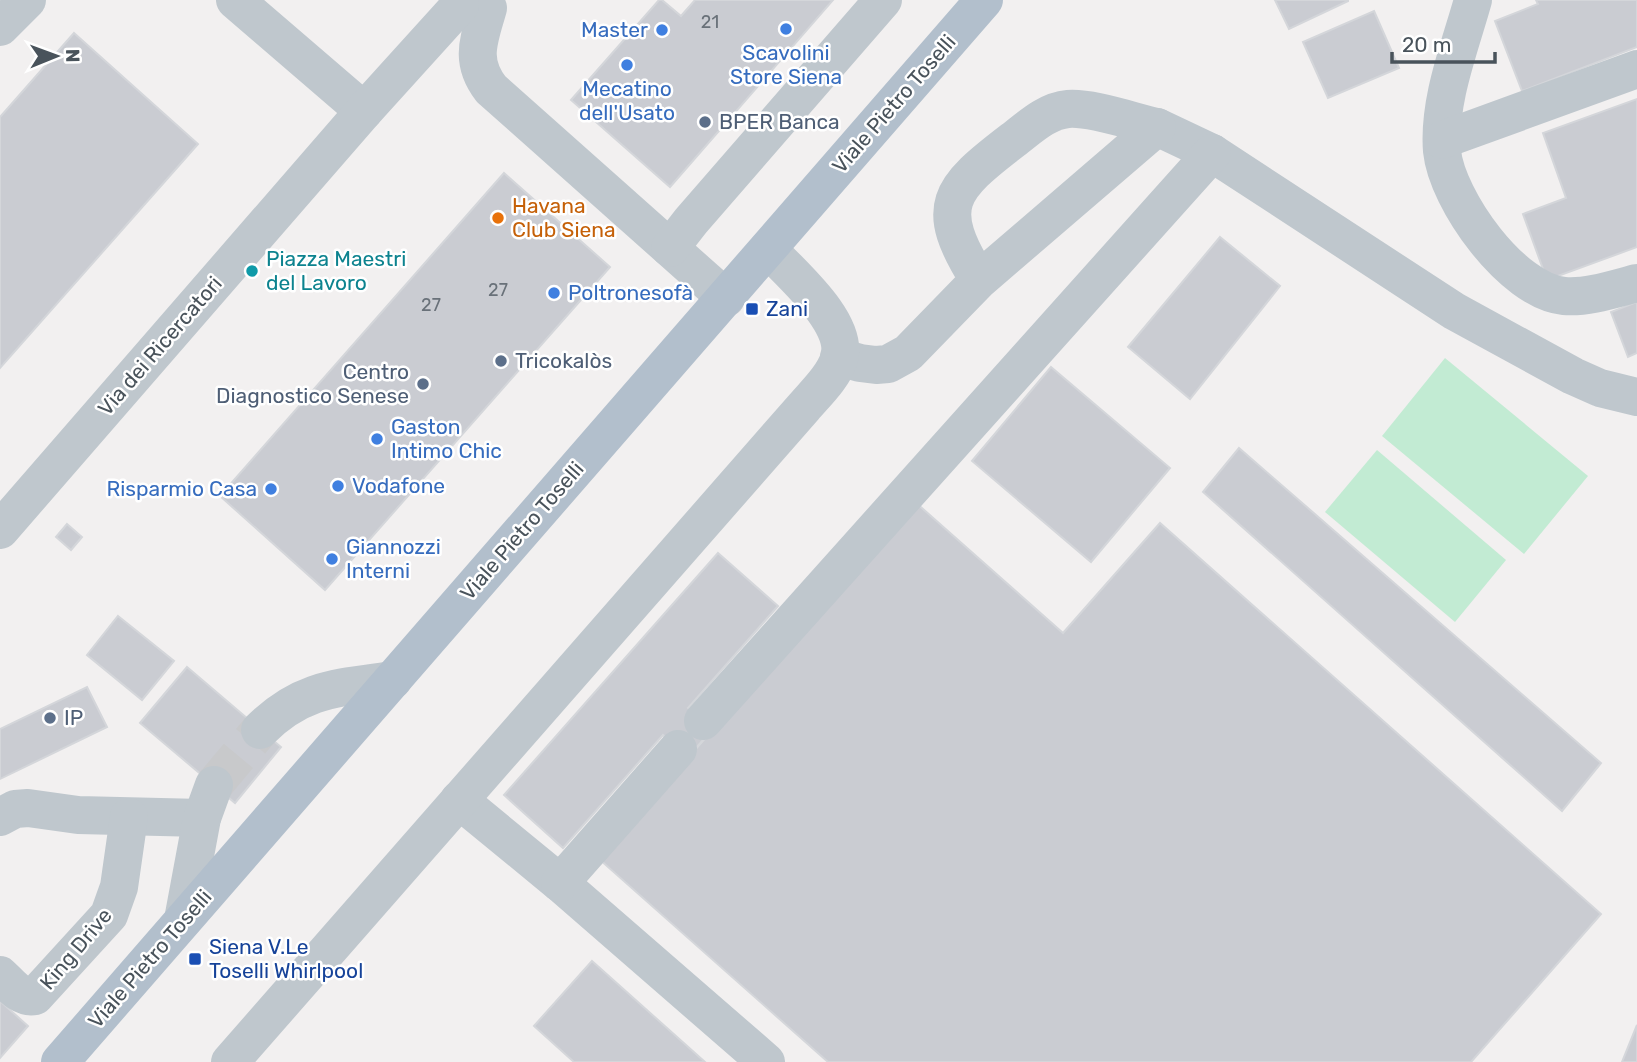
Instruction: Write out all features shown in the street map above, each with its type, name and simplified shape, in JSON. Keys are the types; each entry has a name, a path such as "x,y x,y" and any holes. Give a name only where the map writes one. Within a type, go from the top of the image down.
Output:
{"main road":[{"name":"Viale Pietro Toselli","path":"60,1062 984,0"}],"lane":[{"path":"0,27 27,0"},
{"path":"234,0 364,111"},
{"path":"670,248 883,0"},
{"path":"1473,0 1451,82 1442,140 1447,176 1466,215 1492,247 1527,280 1549,292 1563,296 1597,293 1637,283"},
{"path":"475,3 479,69 491,89 726,298"},
{"name":"Via dei Ricercatori","path":"0,530 364,111 475,3"},
{"path":"1442,140 1637,69"},
{"path":"979,280 960,250 952,221 953,205 960,187 979,167 1045,116 1068,109 1091,112 1157,127 1212,153 1454,311 1573,376 1600,388 1637,397"},
{"path":"839,357 876,365 898,360 908,353 979,280 1157,127"},
{"path":"703,721 1212,153"},
{"path":"230,1062 834,370 839,357 840,340 832,322 818,303 768,250"},
{"path":"260,730 294,701 331,689 393,680"},
{"path":"560,883 678,749"},
{"path":"459,800 560,883 766,1062"},
{"path":"0,817 15,809 29,808 78,815 129,817 208,802 183,920"},
{"name":"King Drive","path":"0,975 21,995 30,998 35,996 102,925 116,900 129,817"}],"green space":[{"path":"1445,358 1588,476 1524,554 1382,436"},
{"path":"1377,450 1506,560 1455,622 1325,512"}],"building":[{"path":"659,0 681,16 695,0 833,0 670,187 571,100"},
{"path":"1275,0 1348,0 1348,1 1289,29"},
{"path":"1536,0 1637,0 1637,47 1522,91 1495,21 1538,4"},
{"path":"1374,11 1399,68 1328,98 1303,42"},
{"path":"74,33 198,144 0,368 0,117"},
{"path":"1637,99 1637,247 1547,280 1523,214 1566,198 1543,133"},
{"path":"504,173 610,267 325,590 220,496"},
{"path":"1220,237 1280,286 1190,399 1128,347"},
{"path":"1637,302 1637,353 1628,357 1611,312"},
{"path":"1051,367 1170,468 1091,562 972,461"},
{"path":"1239,448 1601,763 1562,811 1203,492"},
{"path":"914,501 1063,633 1160,523 1601,914 1471,1062 828,1062 599,859"},
{"path":"67,524 82,537 71,550 56,537"},
{"path":"718,553 778,606 688,708 712,730 688,757 663,735 563,848 504,795"},
{"path":"118,616 174,661 142,700 87,655"},
{"path":"187,667 281,747 235,803 140,723"},
{"path":"87,687 107,727 0,779 0,729"},
{"path":"592,961 705,1062 574,1062 534,1026"},
{"path":"0,1001 28,1026 0,1058"},
{"path":"1637,1025 1637,1062 1622,1062"}],"tunnel":[{"path":"214,785 260,730"}],"place":[{"name":"Scavolini Store Siena","path":"786,29"},
{"name":"Master","path":"662,30"},
{"name":"Mecatino dell'Usato","path":"627,65"},
{"name":"BPER Banca","path":"705,122"},
{"name":"Havana Club Siena","path":"498,218"},
{"name":"Piazza Maestri del Lavoro","path":"252,271"},
{"name":"Poltronesofà","path":"554,293"},
{"name":"Zani","path":"752,309"},
{"name":"Tricokalòs","path":"501,361"},
{"name":"Centro Diagnostico Senese","path":"423,384"},
{"name":"Gaston Intimo Chic","path":"377,439"},
{"name":"Vodafone","path":"338,486"},
{"name":"Risparmio Casa","path":"271,489"},
{"name":"Giannozzi Interni","path":"332,559"},
{"name":"IP","path":"50,718"},
{"name":"Siena V.Le Toselli Whirlpool","path":"195,959"}]}
